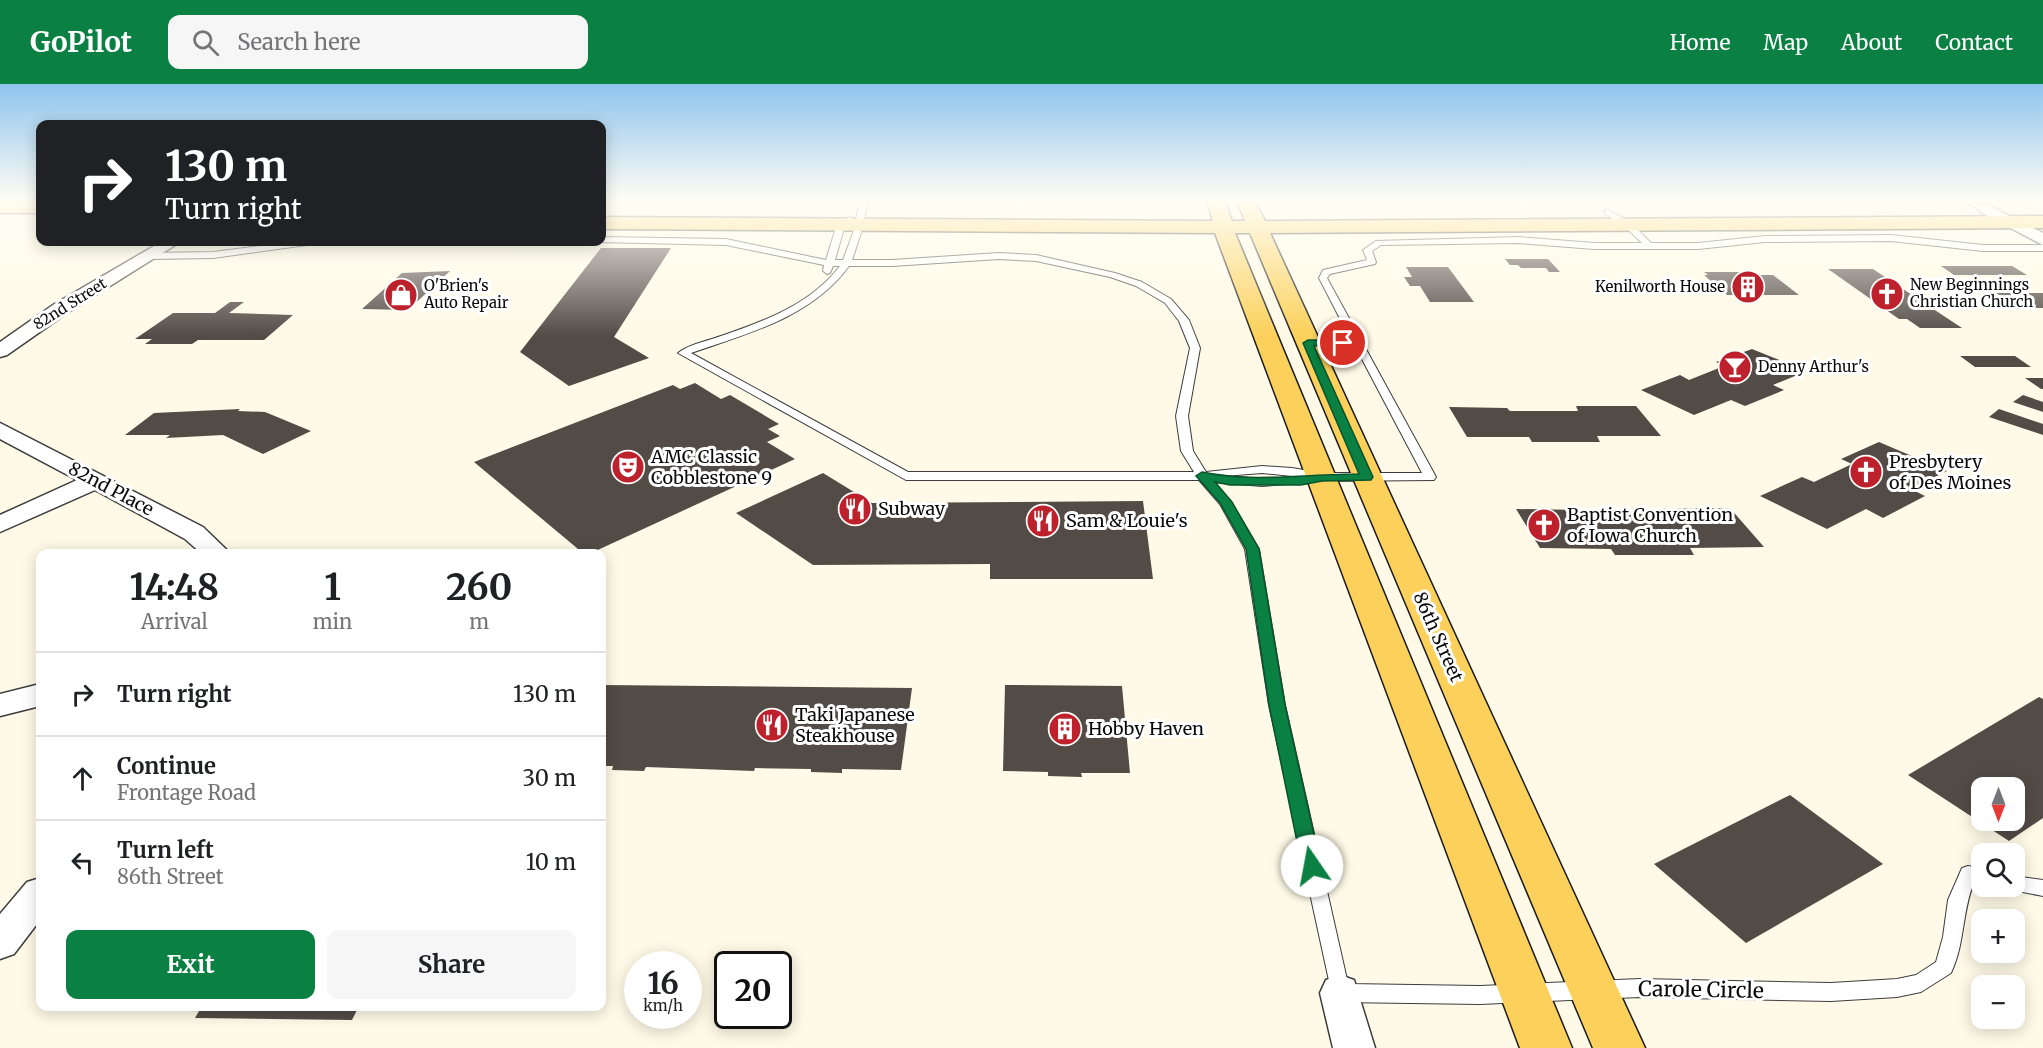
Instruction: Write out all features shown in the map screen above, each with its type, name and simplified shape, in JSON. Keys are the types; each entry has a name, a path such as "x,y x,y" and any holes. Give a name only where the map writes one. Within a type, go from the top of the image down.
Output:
{"main road":[{"path":"1246,246 1322,477 1546,1048"},
{"name":"86th Street","path":"1254,246 1308,343 1619,1048"}],"street":[{"name":"82nd Street","path":"0,351 60,309 165,246"},
{"name":"82nd Place","path":"0,430 194,533 212,549"},
{"path":"0,524 96,481"},
{"path":"0,705 36,696"},
{"path":"0,942 36,898"},
{"path":"1340,993 1354,1048"}],"lane":[{"path":"147,256 213,255 278,246"},
{"path":"746,246 829,263 892,263 988,256 1036,258 1112,274 1139,284 1168,301 1184,320 1195,348 1182,416 1187,451 1202,476 1226,502 1252,549 1277,705 1340,993"},
{"path":"823,289 829,263 839,246"},
{"path":"850,246 846,263 823,289 793,312 683,353 906,476 1202,476 1230,482 1301,482 1322,477 1430,477 1323,278 1326,272 1372,262 1367,250 1371,246"},
{"path":"1594,246 1649,246"},
{"path":"1964,246 2043,248"},
{"path":"1308,343 1357,343"},
{"name":"Carole Circle","path":"1340,993 1480,995 1592,990 1870,992 1921,983 1944,967 1953,937 1957,900 1968,873 1971,874"},
{"path":"2025,886 2043,888"}],"building":[{"path":"601,248 671,248 614,337 649,358 569,386 520,352"},
{"path":"1505,259 1548,259 1560,272 1549,272 1546,268 1521,268 1518,265 1510,265"},
{"path":"1941,266 2012,266 2027,275 1954,275"},
{"path":"1406,267 1448,267 1474,302 1430,302 1420,286 1410,286 1404,277 1412,277"},
{"name":"New Beginnings Christian Church","path":"1828,269 1873,269 1962,328 1920,328 1907,319 1899,319"},
{"name":"O'Brien's Auto Repair","path":"450,271 408,310 362,309 402,273"},
{"name":"Kenilworth House","path":"1704,272 1751,272 1755,275 1773,275 1799,295 1727,295 1722,291 1712,291 1702,283 1713,283 1704,275 1708,275"},
{"path":"1996,293 2043,293 2043,308 2020,308"},
{"path":"230,302 244,302 229,313 293,315 264,340 198,340 192,344 145,344 152,339 135,339 173,313 215,313"},
{"path":"1752,349 1807,371 1773,385 1784,390 1745,406 1731,400 1694,415 1641,390 1680,375 1689,380 1724,366 1716,362"},
{"path":"1960,356 2015,356 2031,367 1975,367"},
{"path":"2025,378 2043,378 2043,389 2041,389"},
{"name":"AMC Classic Cobblestone 9","path":"695,383 721,399 730,395 779,424 768,429 780,436 767,442 795,459 600,549 578,549 474,462 673,385 680,389"},
{"path":"2023,395 2043,402 2043,412 2013,402"},
{"path":"1576,406 1636,406 1661,436 1597,436 1600,442 1532,442 1529,437 1467,437 1449,407 1507,408 1510,411 1578,411"},
{"path":"240,409 238,411 265,412 311,431 263,454 223,435 166,438 170,435 125,435 154,413"},
{"path":"1999,409 2043,424 2043,435 1989,417"},
{"path":"1879,442 1947,471 1911,489 1925,496 1883,518 1866,509 1827,529 1760,496 1802,477 1814,482 1852,464 1841,459"},
{"path":"823,473 872,503 1143,501 1153,579 990,579 990,564 813,565 736,513"},
{"path":"1661,508 1730,508 1764,547 1690,548 1694,555 1615,555 1611,549 1540,548 1516,509 1583,510 1586,514 1665,514"},
{"path":"606,685 912,688 901,770 842,769 842,773 811,772 811,769 755,768 754,771 646,767 644,771 612,770 613,766 606,766"},
{"name":"Hobby Haven","path":"1005,685 1122,686 1130,773 1081,773 1082,777 1048,776 1048,772 1003,771"},
{"path":"2039,697 2043,699 2043,818 2025,830 2025,777 1971,777 1971,816 1908,775"},
{"path":"1790,795 1883,864 1746,943 1654,864"},
{"path":"1994,831 2024,831 2009,841"},
{"path":"199,1011 356,1011 352,1020 195,1018"}],"place":[{"name":"Kenilworth House","path":"1748,287"},
{"name":"New Beginnings Christian Church","path":"1887,294"},
{"name":"O'Brien's Auto Repair","path":"401,295"},
{"name":"Denny Arthur's","path":"1735,367"},
{"name":"AMC Classic Cobblestone 9","path":"628,467"},
{"name":"Presbytery of Des Moines","path":"1866,472"},
{"name":"Subway","path":"855,509"},
{"name":"Sam & Louie's","path":"1043,521"},
{"name":"Baptist Convention of Iowa Church","path":"1544,525"},
{"name":"Taki Japanese Steakhouse","path":"772,725"},
{"name":"Hobby Haven","path":"1065,729"}],"route":[{"path":"1312,866 1277,705 1252,549 1226,502 1202,476 1230,482 1301,482 1322,477 1367,477 1308,343 1343,343"}]}
